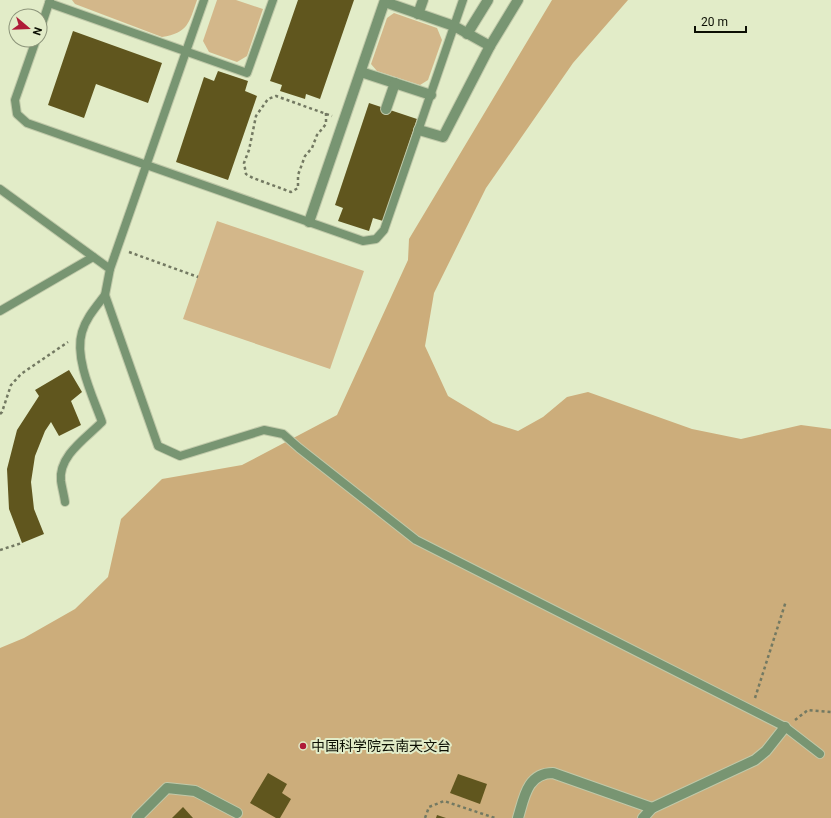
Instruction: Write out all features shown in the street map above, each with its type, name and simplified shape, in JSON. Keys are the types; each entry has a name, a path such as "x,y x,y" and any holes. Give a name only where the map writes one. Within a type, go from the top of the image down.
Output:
{"street":[{"path":"418,14 423,0"},
{"path":"467,34 488,0"},
{"path":"419,130 443,137 490,46 518,0"},
{"path":"309,222 385,1 454,26 490,46"},
{"path":"361,72 431,95"},
{"path":"386,109 395,83"},
{"path":"643,818 652,808 754,760 766,751 785,728"},
{"path":"518,818 527,790 535,778 545,773 553,773 652,808"},
{"path":"137,818 167,788 195,791 237,813"}],"lane":[{"path":"65,502 61,480 62,467 69,454 102,422 85,372 80,351 81,333 87,318 105,295 110,269 117,248 204,0"},
{"path":"50,2 247,73 272,0"},
{"path":"33,48 15,100 17,114 26,123 363,241 376,239 384,230 463,0"},
{"path":"0,189 110,269"},
{"path":"0,311 93,256"},
{"path":"105,295 158,446 180,456 264,430 283,434 416,540 785,728 820,754"}],"path":[{"path":"326,113 326,124 316,136 312,148 305,156 298,175 298,188 291,192 246,174 244,163 256,116 268,99 276,96 326,113 344,120"},
{"path":"117,248 198,277"},
{"path":"0,414 11,385 21,374 81,333"},
{"path":"0,550 22,543"},
{"path":"751,710 786,601"},
{"path":"785,728 808,710 831,712"},
{"path":"425,818 429,807 444,801 495,818"}],"shaded area":[{"path":"72,0 197,0 192,15 186,26 177,33 162,37 75,4"},
{"path":"217,0 236,0 263,9 247,56 237,62 209,52 203,41"},
{"path":"552,0 628,0 573,63 486,188 434,293 425,346 448,396 493,423 518,431 543,417 567,397 588,392 692,429 741,439 801,425 831,429 831,818 0,818 0,648 24,638 75,609 108,577 121,519 162,479 242,465 337,415 408,260 409,239"},
{"path":"394,13 437,28 442,40 428,80 420,85 377,71 371,64 387,18"},
{"path":"217,221 364,271 330,369 183,319"}],"building":[{"path":"298,0 354,0 320,99 306,94 305,99 280,91 282,85 270,81"},
{"path":"73,31 162,63 148,103 96,84 84,118 48,105"},
{"path":"218,71 248,81 245,91 257,96 228,180 176,162 204,77 214,81"},
{"path":"369,103 417,119 383,221 373,218 369,231 338,221 343,208 335,205"},
{"path":"69,370 82,392 71,401 81,425 59,436 51,422 45,431 35,456 31,482 34,509 44,534 22,543 9,509 7,469 17,430 39,396 35,390"},
{"path":"268,773 287,784 282,793 291,799 280,818 276,818 250,803"},
{"path":"458,774 487,784 480,804 450,793"},
{"path":"183,807 193,818 172,818"},
{"path":"437,815 446,818 436,818"}],"place":[{"name":"中国科学院云南天文台","path":"303,746"}]}
